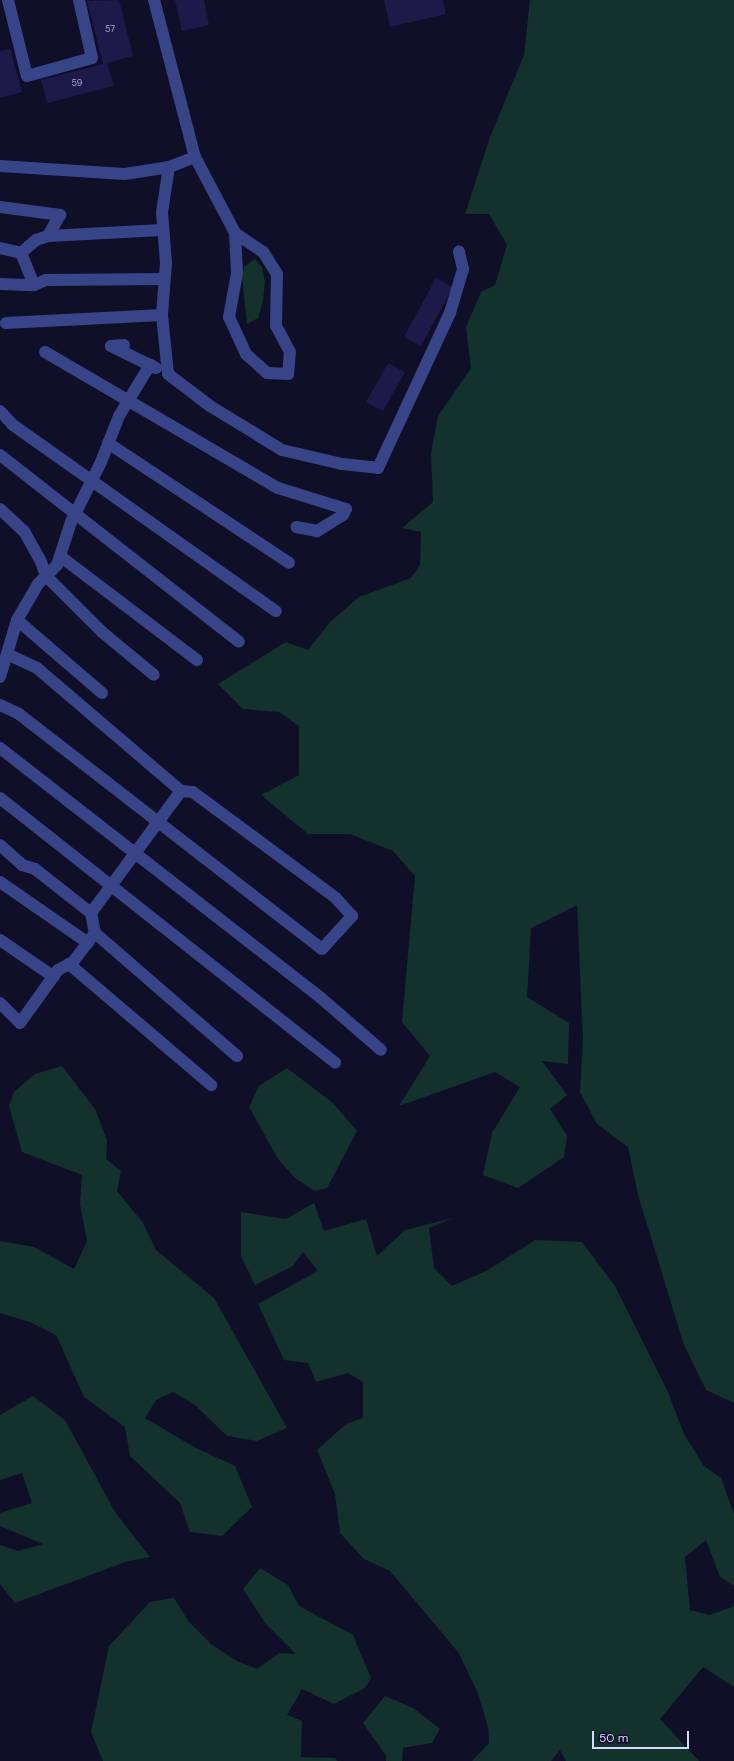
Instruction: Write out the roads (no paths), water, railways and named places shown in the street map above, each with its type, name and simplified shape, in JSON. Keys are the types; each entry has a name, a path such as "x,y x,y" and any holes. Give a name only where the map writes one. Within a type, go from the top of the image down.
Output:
{"lane":[{"path":"8,0 27,76 92,58 79,0"},
{"path":"154,0 195,157 235,233 237,273 229,317 246,354 267,373 288,374 290,352 276,326 277,274 264,252 235,233"},
{"path":"0,166 126,174 169,167 195,157"},
{"path":"168,374 162,315 164,279 162,212 169,167"},
{"path":"0,207 60,215 48,236"},
{"path":"0,248 21,252 36,240 48,236 162,230"},
{"path":"124,345 111,346 168,374 210,406 282,450 342,464 378,468 450,313 463,269 460,251"},
{"path":"21,252 34,285"},
{"path":"0,284 34,285 46,280 164,279"},
{"path":"6,323 162,315"},
{"path":"45,352 278,488 346,509 343,515 317,531 296,526"},
{"path":"0,677 20,609 46,576 57,565 74,516 92,481 108,443 129,400 150,365"},
{"path":"0,411 13,425 276,611"},
{"path":"108,443 288,563"},
{"path":"0,455 74,516 239,642"},
{"path":"0,509 24,531 41,562 46,576 102,632 154,675"},
{"path":"60,556 197,660"},
{"path":"16,620 102,693"},
{"path":"0,705 19,714 322,949 352,916 336,898 193,792 181,791 37,668 7,654"},
{"path":"0,748 321,998 381,1050"},
{"path":"0,1003 20,1024 58,970 69,964 91,938 91,913 134,852 181,791"},
{"path":"0,798 335,1063"},
{"path":"0,845 22,865 35,869 91,913"},
{"path":"0,882 91,938 237,1056"},
{"path":"0,940 54,977"},
{"path":"69,964 211,1085"}]}
